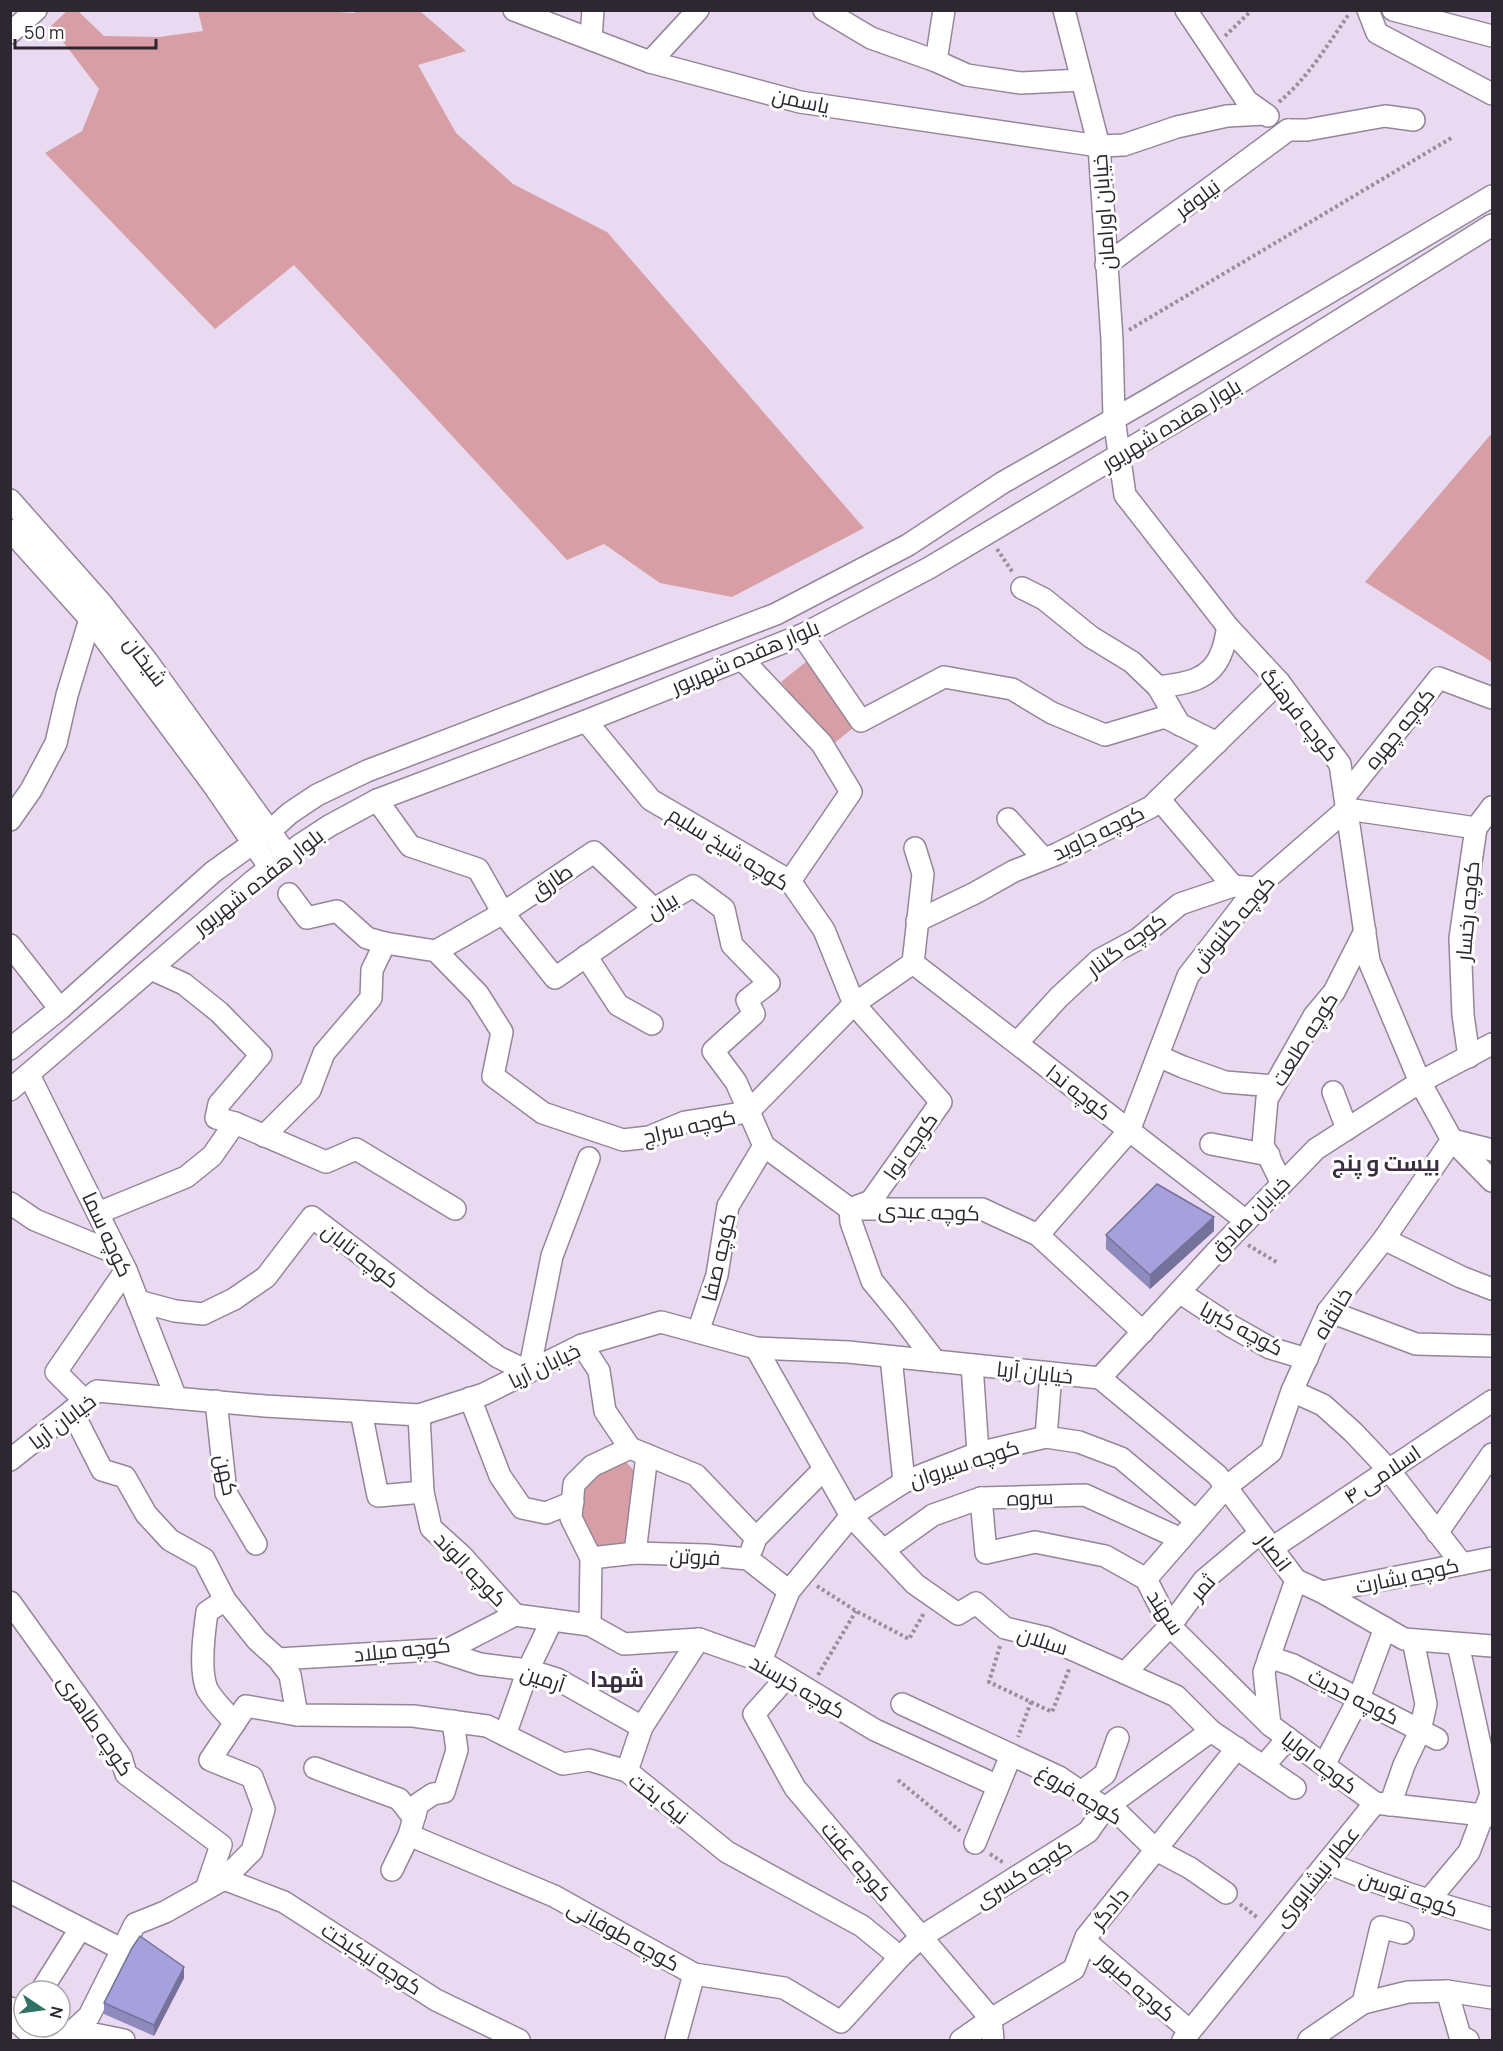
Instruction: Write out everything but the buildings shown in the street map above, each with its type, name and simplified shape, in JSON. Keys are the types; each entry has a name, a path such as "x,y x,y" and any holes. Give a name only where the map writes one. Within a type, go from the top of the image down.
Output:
{"street":[{"path":"10,33 36,10"},
{"path":"591,39 593,10"},
{"path":"650,62 698,10"},
{"path":"824,10 871,38 936,61 967,75 1021,83 1082,80"},
{"path":"936,61 944,10"},
{"name":"خیابان اورامان","path":"1064,10 1099,146 1112,340 1114,418 1120,455"},
{"path":"1186,10 1247,101 1288,130 1307,130 1385,116 1413,120"},
{"path":"1368,10 1377,33 1492,94"},
{"path":"1393,10 1492,36"},
{"name":"یاسمن","path":"517,11 650,62 800,102 1099,146 1124,145 1178,127 1227,116 1265,114"},
{"name":"نیلوفر","path":"1106,265 1288,130"},
{"name":"بلوار هفده شهریور","path":"10,1049 60,1009 213,872 316,795 367,771 776,614 908,545 1002,483 1492,196"},
{"name":"بلوار هفده شهریور","path":"10,1090 270,868 329,826 377,800 586,721 802,635 929,568 1120,455 1492,225"},
{"name":"کوچه فرهنگ","path":"1120,455 1125,495 1227,627 1279,682 1340,764 1369,961 1420,1082 1452,1140 1492,1181"},
{"name":"شیخان","path":"13,517 102,604 154,671 261,836"},
{"name":"شیخان","path":"13,517 214,786 261,836"},
{"path":"1022,588 1044,599 1091,637 1132,662 1158,687 1180,724"},
{"path":"10,820 31,790 56,743 67,695 90,620"},
{"path":"1158,687 1188,683 1210,671 1222,653 1227,627"},
{"path":"802,635 861,721 944,676 1012,689 1052,713 1104,735 1165,717 1217,743"},
{"path":"742,659 822,744 851,792 790,881"},
{"name":"کوچه چهره","path":"1346,802 1439,678 1492,698"},
{"name":"کوچه جاوید","path":"918,921 1014,871 1044,859 1150,807 1279,682"},
{"name":"کوچه شیخ سلیم","path":"586,721 651,800 790,881 824,930 854,1004 941,1102"},
{"path":"1159,799 1233,886"},
{"path":"377,800 410,846 478,869 502,913"},
{"path":"1346,802 1476,828"},
{"name":"کوچه گلنوش","path":"1129,1131 1188,976 1256,888 1346,802"},
{"name":"کوچه رخسار","path":"1468,1057 1463,1015 1460,938 1476,828 1492,807"},
{"path":"1008,819 1044,859"},
{"path":"261,836 287,855"},
{"path":"261,836 270,868"},
{"path":"913,963 923,874 915,848"},
{"name":"طارق","path":"436,951 502,913 594,852 654,909"},
{"name":"بیان","path":"502,913 555,978 654,909 693,886 724,909 732,945 770,983 747,1000 754,1014 713,1051 736,1082 748,1112"},
{"name":"کوچه گلنار","path":"1017,1043 1059,997 1099,960 1138,939 1180,904 1233,886 1256,888"},
{"path":"290,894 307,918 337,911 367,938 436,951"},
{"name":"کوچه طلعت","path":"1282,1184 1263,1145 1267,1099 1314,1016 1334,992 1365,931"},
{"path":"264,1136 310,1090 324,1053 371,998 372,970 385,943"},
{"name":"کوچه سراج","path":"436,951 478,994 502,1032 493,1076 543,1113 623,1140 649,1137 685,1122 748,1112 854,1004 913,963"},
{"path":"14,954 60,1009"},
{"path":"586,956 618,1005 652,1024"},
{"name":"کوچه ندا","path":"913,963 1129,1131 1239,1228"},
{"path":"151,969 184,984 219,1012 261,1055 219,1104 216,1118 235,1123 327,1162 356,1149 455,1209"},
{"name":"خیابان صادق","path":"1100,1378 1239,1228 1316,1149 1420,1082 1492,1044"},
{"path":"1158,1056 1226,1082 1274,1086"},
{"name":"کوچه سما","path":"29,1075 122,1262 176,1398"},
{"path":"1333,1092 1347,1129"},
{"name":"کوچه نوا","path":"850,1209 871,1201 941,1102"},
{"path":"748,1112 764,1146"},
{"path":"98,1213 186,1177 213,1156 235,1123"},
{"path":"1038,1235 1129,1131"},
{"path":"1452,1140 1492,1150"},
{"name":"خانقاه","path":"1146,1579 1226,1487 1271,1452 1292,1391 1328,1311 1384,1239 1452,1140"},
{"path":"1211,1144 1269,1155"},
{"name":"کوچه عبدی","path":"764,1146 850,1209 982,1209 1038,1235 1143,1332"},
{"name":"کوچه صفا","path":"698,1332 717,1275 728,1206 764,1146"},
{"path":"529,1372 552,1256 589,1158"},
{"path":"10,1203 35,1220 122,1262 56,1372 78,1406 102,1470 125,1477 146,1514 170,1540 204,1559 225,1600 257,1640 279,1659 290,1675 297,1715"},
{"path":"850,1209 851,1222 872,1281 934,1361"},
{"name":"کوچه تابان","path":"138,1301 175,1311 203,1314 224,1304 266,1277 312,1217 498,1357 529,1372"},
{"path":"1384,1239 1461,1277 1492,1289"},
{"name":"کوچه کبریا","path":"1179,1292 1270,1348 1306,1359"},
{"path":"1328,1311 1416,1344 1492,1346"},
{"name":"خیابان آریا","path":"10,1460 97,1391 419,1415 484,1394 582,1345 661,1322 756,1348 848,1352 1100,1378"},
{"path":"582,1345 599,1371 604,1411 639,1452 696,1475 756,1538"},
{"name":"سبلان","path":"756,1348 851,1516 915,1584 958,1614 976,1603 1005,1628 1047,1638 1176,1696 1211,1731 1295,1788"},
{"path":"891,1357 904,1482"},
{"path":"972,1365 978,1453"},
{"path":"1046,1437 1051,1373"},
{"name":"انصار","path":"1100,1378 1217,1476 1296,1580 1322,1592 1404,1639 1492,1646"},
{"path":"1292,1391 1323,1405 1353,1432 1389,1470 1462,1564"},
{"path":"470,1398 500,1476 522,1508 546,1513 573,1502"},
{"name":"کهن","path":"216,1401 226,1493 256,1544"},
{"name":"اسلامی ۴","path":"1266,1540 1389,1470 1492,1401"},
{"path":"361,1412 378,1496 423,1492"},
{"name":"کوچه الوند","path":"419,1415 423,1492 431,1528 462,1556 515,1614"},
{"name":"کوچه سیروان","path":"761,1661 795,1583 851,1516 904,1482 978,1453 1046,1437 1079,1442 1121,1458 1196,1521"},
{"path":"515,1614 590,1625 591,1558 571,1518 574,1484 592,1466 639,1452"},
{"path":"634,1553 639,1452"},
{"path":"1437,1533 1492,1454"},
{"path":"748,1560 756,1538 823,1470"},
{"name":"سروه","path":"884,1550 933,1515 981,1498 1084,1496 1181,1539"},
{"name":"سهند","path":"981,1498 986,1553 1035,1542 1105,1556 1146,1579 1170,1626 1270,1725"},
{"name":"ثمر","path":"1125,1673 1170,1626 1204,1580 1266,1540"},
{"name":"فروتن","path":"591,1558 634,1553 706,1555 748,1560 795,1583"},
{"name":"کوچه بشارت","path":"1322,1592 1492,1558"},
{"name":"کوچه اولیا","path":"1296,1580 1264,1672 1270,1725 1324,1765 1383,1804"},
{"path":"72,2022 89,2016 135,1924 165,1912 215,1884 252,1851 264,1809 252,1777 210,1760 240,1715 207,1690 203,1664 207,1612 225,1600"},
{"name":"کوچه طاهری","path":"10,1602 121,1756 126,1774 221,1845 215,1884"},
{"name":"کوچه میلاد","path":"279,1659 449,1649 515,1614"},
{"path":"505,1735 528,1670 552,1620"},
{"name":"کوچه خرسند","path":"590,1625 624,1644 699,1639 761,1661 875,1730 998,1786"},
{"path":"1324,1765 1359,1698 1385,1628"},
{"path":"627,1771 642,1727 699,1639"},
{"name":"عطار نیشابوری","path":"1187,2036 1327,1863 1383,1804 1404,1765 1428,1735 1426,1704 1413,1640"},
{"path":"1428,1901 1469,1852 1487,1815 1491,1794 1484,1727 1458,1644"},
{"name":"آرمین","path":"435,1650 480,1664 528,1670 558,1679 642,1727"},
{"name":"کوچه حدیث","path":"1269,1657 1293,1665 1428,1735"},
{"name":"کوچه عفت","path":"786,1678 754,1714 795,1788 921,1937 992,2030"},
{"name":"کوچه فروغ","path":"902,1704 1059,1777 1105,1808 1117,1812 1156,1850 1190,1868 1226,1893"},
{"name":"نیک بخت","path":"240,1715 414,1716 453,1721 487,1726 563,1764 589,1760 627,1771 727,1852 862,1926 900,1957"},
{"path":"392,1870 412,1825 418,1804 433,1794 444,1792 457,1750 453,1721"},
{"name":"کوچه کسری","path":"841,2022 921,1937 1088,1832 1105,1808 1211,1731"},
{"path":"1081,1792 1105,1774 1119,1738"},
{"path":"1264,1766 1288,1738"},
{"name":"دادگر","path":"961,2040 992,2030 1074,1969 1085,1941 1237,1748"},
{"path":"975,1843 1011,1755"},
{"name":"کوچه طوفانی","path":"315,1768 399,1799 410,1813 412,1825 554,1896 694,1974 784,1988 841,2022"},
{"path":"1383,1804 1487,1815"},
{"name":"کوچه توسن","path":"1327,1863 1428,1901 1492,1919"},
{"name":"کوچه نیکبخت","path":"215,1884 284,1902 436,2000 519,2040"},
{"path":"10,1892 123,1950"},
{"path":"1363,2002 1381,1927 1403,1934"},
{"path":"49,1979 80,1929"},
{"name":"کوچه صبور","path":"1085,1941 1187,2036"},
{"path":"676,2040 694,1974"},
{"path":"1447,1991 1460,2036 1468,2040"},
{"path":"1309,2040 1363,2002 1408,1992 1447,1991 1492,1998"},
{"path":"72,2036 124,2040"}],"path":[{"path":"1211,49 1252,10"},
{"path":"1265,114 1290,93 1312,67 1351,10"},
{"path":"1112,340 1453,137"},
{"path":"987,533 1022,588"},
{"path":"1239,1228 1278,1263"},
{"path":"795,1583 909,1639 933,1597"},
{"path":"808,1691 856,1611"},
{"path":"1005,1628 989,1682 1052,1712 1076,1651"},
{"path":"1011,1755 1031,1702"},
{"path":"1226,1893 1272,1929"}],"shaded area":[{"path":"357,10 420,11 466,51 418,65 456,133 513,184 607,232 864,528 732,597 660,583 604,544 567,560 294,265 215,329 45,153 82,131 99,89 51,26 67,11 78,11 104,36 159,37 203,31 198,11 354,13"},
{"path":"1492,433 1492,662 1365,582"},
{"path":"807,661 858,724 832,745 781,682"},
{"path":"604,1461 625,1461 639,1476 627,1552 594,1552 579,1503 584,1484"}],"district":[{"name":"بیست و پنج","path":"1386,1163"},
{"name":"شهدا","path":"617,1679"}]}
